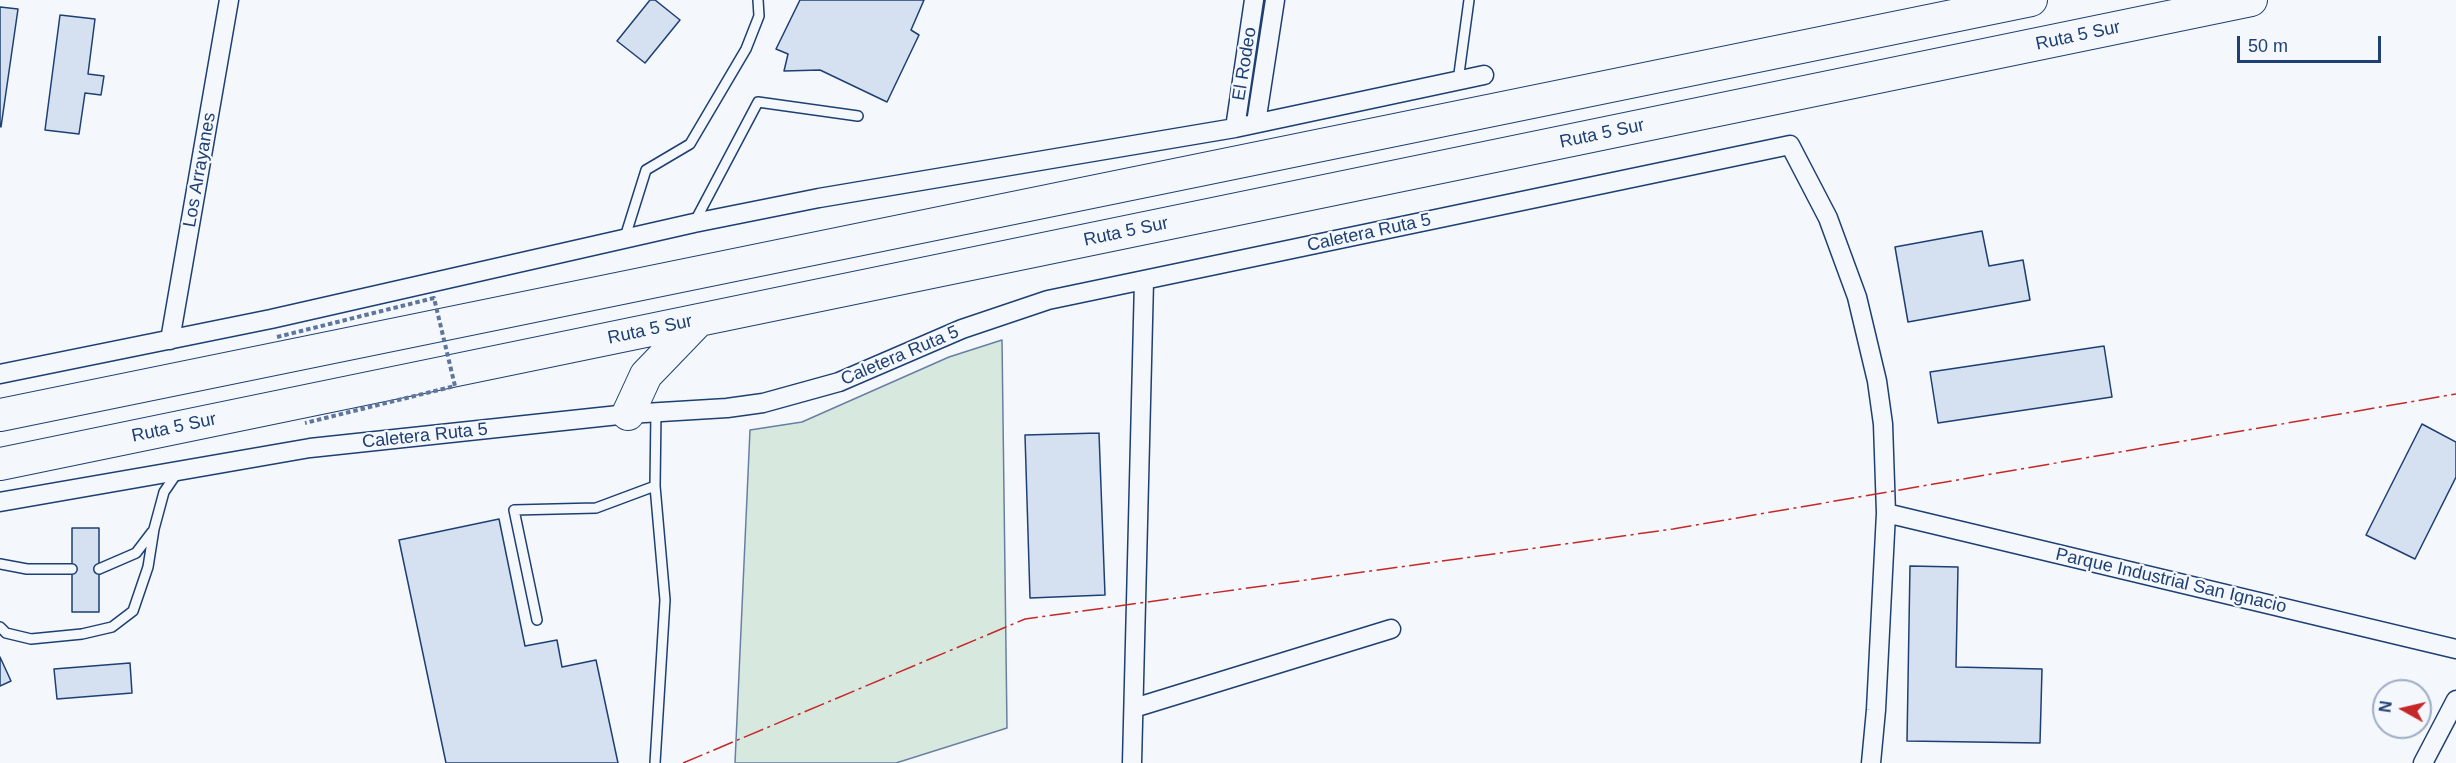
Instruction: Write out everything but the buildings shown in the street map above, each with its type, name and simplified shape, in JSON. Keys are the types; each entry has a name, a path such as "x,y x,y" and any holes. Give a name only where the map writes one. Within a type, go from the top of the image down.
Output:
{"highway":[{"path":"0,415 2031,0"},
{"name":"Ruta 5 Sur","path":"0,464 2251,0"},
{"path":"642,413 646,375 699,320"}],"street":[{"name":"Los Arrayanes","path":"170,340 229,0"},
{"name":"El Rodeo","path":"1235,128 1254,0"},
{"name":"El Rodeo","path":"1256,123 1275,0"},
{"path":"0,374 170,340 694,223 819,198 1235,128 1484,75"},
{"name":"Caletera Ruta 5","path":"0,502 310,448 642,413 727,408 801,394 876,368 962,329 1005,314 1096,289 1144,281 1790,144 1810,181 1844,257 1868,337 1883,424 1886,513"},
{"path":"1132,763 1144,281"},
{"path":"1871,763 1876,710 1886,513"},
{"name":"Parque Industrial San Ignacio","path":"1886,513 2456,650"},
{"path":"1134,708 1391,629"},
{"path":"2423,763 2456,700"}],"lane":[{"path":"626,237 646,170 690,144 746,49 759,15 758,0"},
{"path":"1458,81 1469,0"},
{"path":"694,223 758,102 858,116"},
{"path":"642,413 655,486 665,600 655,763"},
{"path":"0,627 6,633 31,639 82,634 112,627 134,611 148,567 154,529 164,492 179,470"},
{"path":"537,620 514,510 596,508 655,486"},
{"path":"99,569 136,553 154,529"},
{"path":"0,564 27,569 72,569"}],"path":[{"path":"277,337 434,298 455,386 305,423"}],"shaded area":[{"path":"1002,340 1007,728 896,763 735,763 750,430 802,422 949,357"}],"power":[{"path":"683,763 1025,619 1673,529 2456,394"}]}
